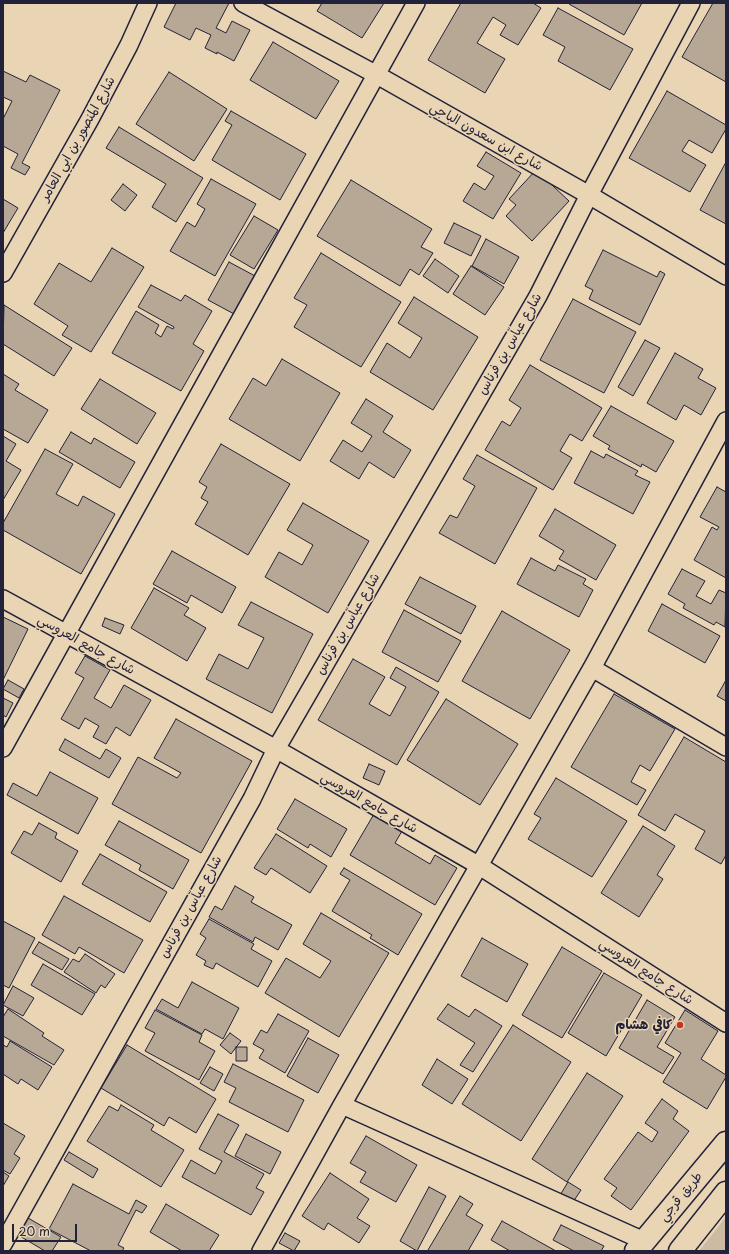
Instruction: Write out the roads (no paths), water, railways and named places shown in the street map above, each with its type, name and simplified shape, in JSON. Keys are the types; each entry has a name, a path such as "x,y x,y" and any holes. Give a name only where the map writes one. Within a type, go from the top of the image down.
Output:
{"highway":[{"name":"طريق قرجي","path":"640,1246 726,1143"},
{"path":"680,1251 726,1194"}],"street":[{"name":"شارع المنصور بن ابي العامر","path":"3,273 90,119 129,45 148,3"},
{"name":"شارع ابن سعدون الباجي","path":"243,3 377,75 589,195 726,276"},
{"path":"3,748 416,3"},
{"name":"شارع عباّس بن فرناس","path":"3,1244 252,800 276,749 534,303 589,195 691,3"},
{"path":"261,1251 342,1105 450,918 478,865 592,668 726,421"},
{"name":"شارع جامع العروسي","path":"3,599 276,749 478,865 726,1023"},
{"path":"592,668 726,747"},
{"path":"342,1105 640,1246"}],"place":[{"name":"كافي هشام","path":"680,1025"}]}
